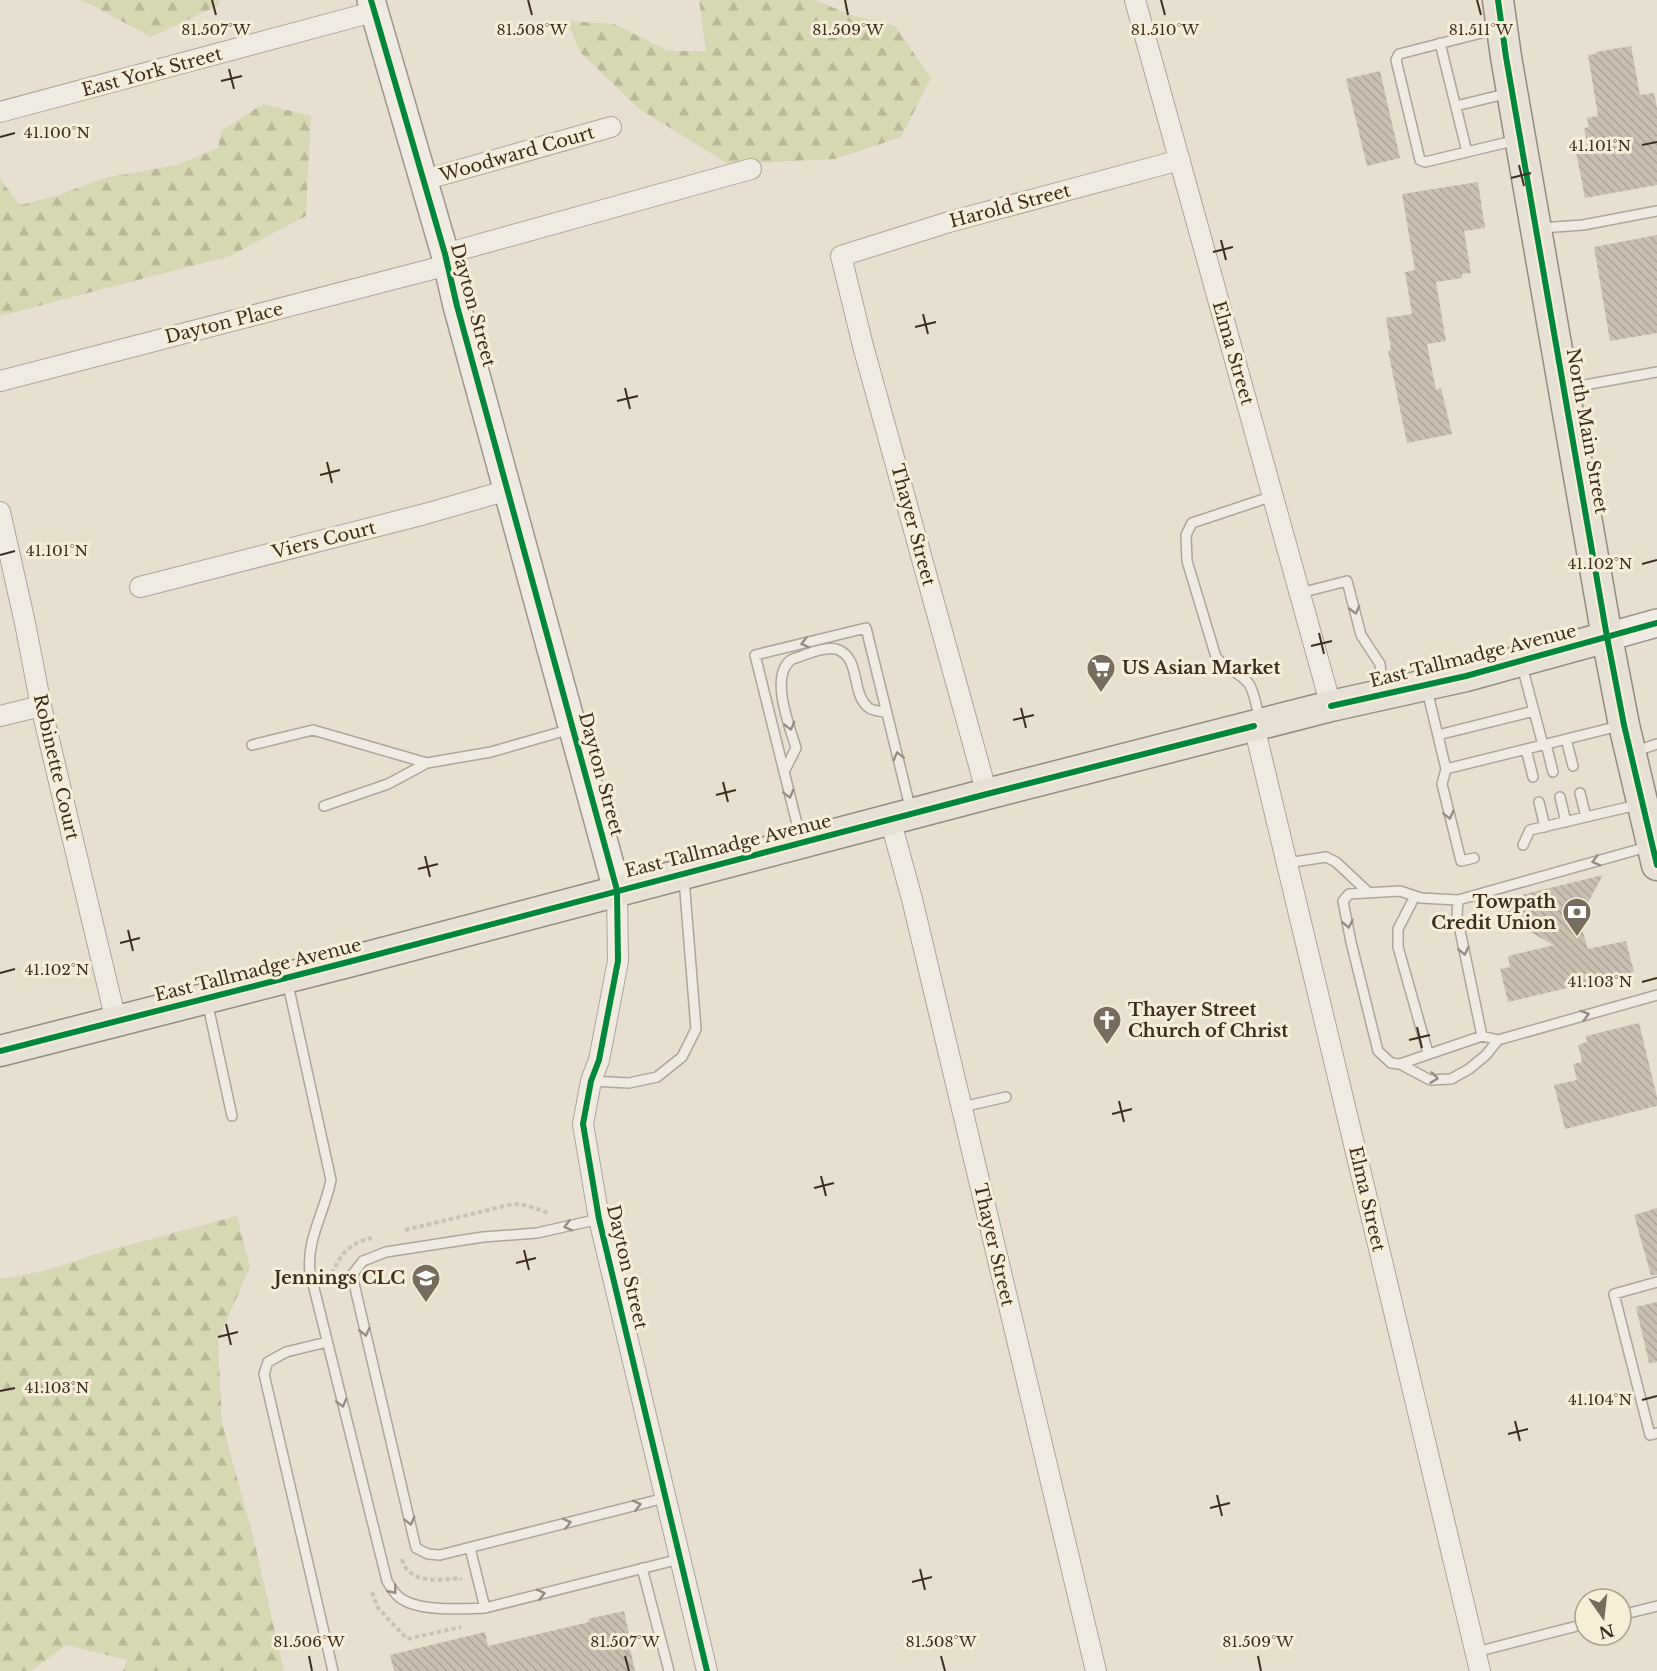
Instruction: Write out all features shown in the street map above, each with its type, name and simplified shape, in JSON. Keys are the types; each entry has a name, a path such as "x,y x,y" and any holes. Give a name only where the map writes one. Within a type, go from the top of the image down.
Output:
{"main road":[{"name":"North Main Street","path":"1500,14 1606,637 1637,740 1642,803 1655,855"},
{"name":"East Tallmadge Avenue","path":"0,1051 901,816 1331,706 1521,661 1606,637"}],"street":[{"name":"Elma Street","path":"1136,0 1331,706"},
{"name":"East York Street","path":"0,112 372,6"},
{"name":"Dayton Street","path":"372,6 424,180 617,890 618,961 583,1124 599,1218 707,1671"},
{"name":"Woodward Court","path":"424,180 611,127"},
{"name":"Harold Street","path":"842,256 949,222 1180,160"},
{"name":"Dayton Place","path":"0,381 446,260 751,169"},
{"name":"Thayer Street","path":"842,256 863,346 987,794"},
{"name":"Viers Court","path":"140,587 425,514 508,490"},
{"name":"Robinette Court","path":"0,512 41,706 116,1021"},
{"name":"East Tallmadge Avenue","path":"1606,637 1657,624"},
{"path":"0,716 41,706"},
{"name":"Elma Street","path":"1257,725 1287,863 1478,1662"},
{"name":"Thayer Street","path":"901,816 912,899 1096,1671"}],"lane":[{"path":"1500,14 1440,43 1399,54 1396,60 1420,160 1425,162 1520,139"},
{"path":"1440,43 1467,152"},
{"path":"1456,106 1512,92"},
{"path":"1536,229 1583,225 1657,211"},
{"path":"1564,388 1657,372"},
{"path":"1257,725 1250,685 1224,667 1216,657 1187,561 1186,535 1192,523 1273,496"},
{"path":"1300,593 1347,581 1361,634 1380,664 1383,694"},
{"path":"801,843 755,655 866,628 887,713 901,816"},
{"path":"784,772 796,748 781,690 782,672 790,661 812,652 835,649 847,657 860,697 869,708 887,713"},
{"path":"1521,661 1554,772"},
{"path":"1425,685 1446,769 1442,784 1461,861 1474,858"},
{"path":"1438,735 1534,711"},
{"path":"324,806 388,784 427,763 491,752 573,729"},
{"path":"252,745 313,730 427,763"},
{"path":"1446,769 1566,739 1637,740"},
{"path":"1566,739 1573,766"},
{"path":"1526,749 1533,777"},
{"path":"1580,792 1586,817"},
{"path":"1560,797 1566,822"},
{"path":"1539,802 1545,827"},
{"path":"1522,845 1530,830 1642,803"},
{"path":"1498,1040 1486,1055 1469,1069 1451,1079 1430,1080 1400,1064 1391,1063 1378,1051 1348,922 1344,901 1348,894 1400,891 1415,896 1458,900 1655,855"},
{"path":"1287,863 1326,857 1336,862 1368,892"},
{"path":"591,1081 629,1083 657,1077 682,1057 696,1029 684,874"},
{"path":"1415,896 1398,928 1398,947 1428,1053"},
{"path":"1458,900 1457,916 1482,1036"},
{"path":"286,978 332,1180 310,1245 308,1258 327,1344 387,1581 399,1598 418,1605 458,1610 485,1608 680,1559"},
{"path":"1400,1064 1482,1036 1498,1040 1657,995"},
{"path":"207,998 232,1116"},
{"path":"962,1107 1006,1096"},
{"path":"599,1218 537,1233 483,1237 386,1251 363,1261 352,1275 417,1548 428,1554 440,1556 665,1498"},
{"path":"1657,1282 1614,1293 1650,1435 1657,1433"},
{"path":"327,1344 286,1352 268,1362 264,1374 333,1671"},
{"path":"470,1548 485,1608"},
{"path":"642,1568 669,1671"},
{"path":"1633,1612 1657,1605"},
{"path":"1478,1662 1573,1628"}],"green space":[{"path":"77,0 219,0 219,5 151,37 88,3"},
{"path":"699,0 815,0 851,15 895,26 931,78 901,137 835,159 728,164 638,108 580,52 567,21 614,24 668,51 706,51"},
{"path":"263,104 311,116 306,216 230,256 0,316 0,179 20,205 56,196 104,178 176,165 218,148 221,131"},
{"path":"237,1216 250,1267 218,1340 222,1423 253,1536 284,1671 123,1671 127,1660 66,1645 31,1671 0,1671 0,1279 44,1271 117,1248"}],"building":[{"path":"1631,46 1640,95 1654,93 1657,108 1657,185 1585,198 1576,152 1588,149 1584,128 1589,127 1587,118 1598,116 1588,55"},
{"path":"1380,71 1400,158 1367,166 1346,79"},
{"path":"1478,182 1485,228 1464,231 1471,273 1462,274 1462,278 1436,282 1446,341 1427,344 1436,390 1441,388 1452,434 1407,443 1388,351 1391,350 1386,318 1412,314 1405,272 1415,270 1402,194"},
{"path":"1657,235 1657,333 1610,341 1594,247"},
{"name":"Towpath Credit Union","path":"1603,875 1579,919 1588,949 1626,941 1634,972 1508,1002 1500,969 1510,967 1508,956 1554,945 1510,921 1505,899"},
{"path":"1639,1023 1657,1097 1657,1106 1565,1129 1554,1085 1577,1080 1573,1064 1582,1062 1578,1045 1587,1042 1586,1036"},
{"path":"1657,1208 1657,1275 1651,1275 1634,1215"},
{"path":"1657,1302 1657,1362 1649,1363 1636,1307"},
{"path":"624,1611 635,1671 394,1671 390,1655 485,1632 488,1646 589,1622 588,1619"}],"cycle path":[{"path":"371,0 445,254 457,306 617,890 618,961 599,1060 591,1081 583,1124 599,1219 707,1671"},
{"path":"1498,0 1607,637 1624,725 1657,865"},
{"path":"1331,706 1466,676 1657,623"},
{"path":"0,1051 1254,726"}],"place":[{"name":"US Asian Market","path":"1101,694"},
{"name":"Towpath Credit Union","path":"1577,938"},
{"name":"Thayer Street Church of Christ","path":"1107,1046"},
{"name":"Jennings CLC","path":"426,1304"}]}
